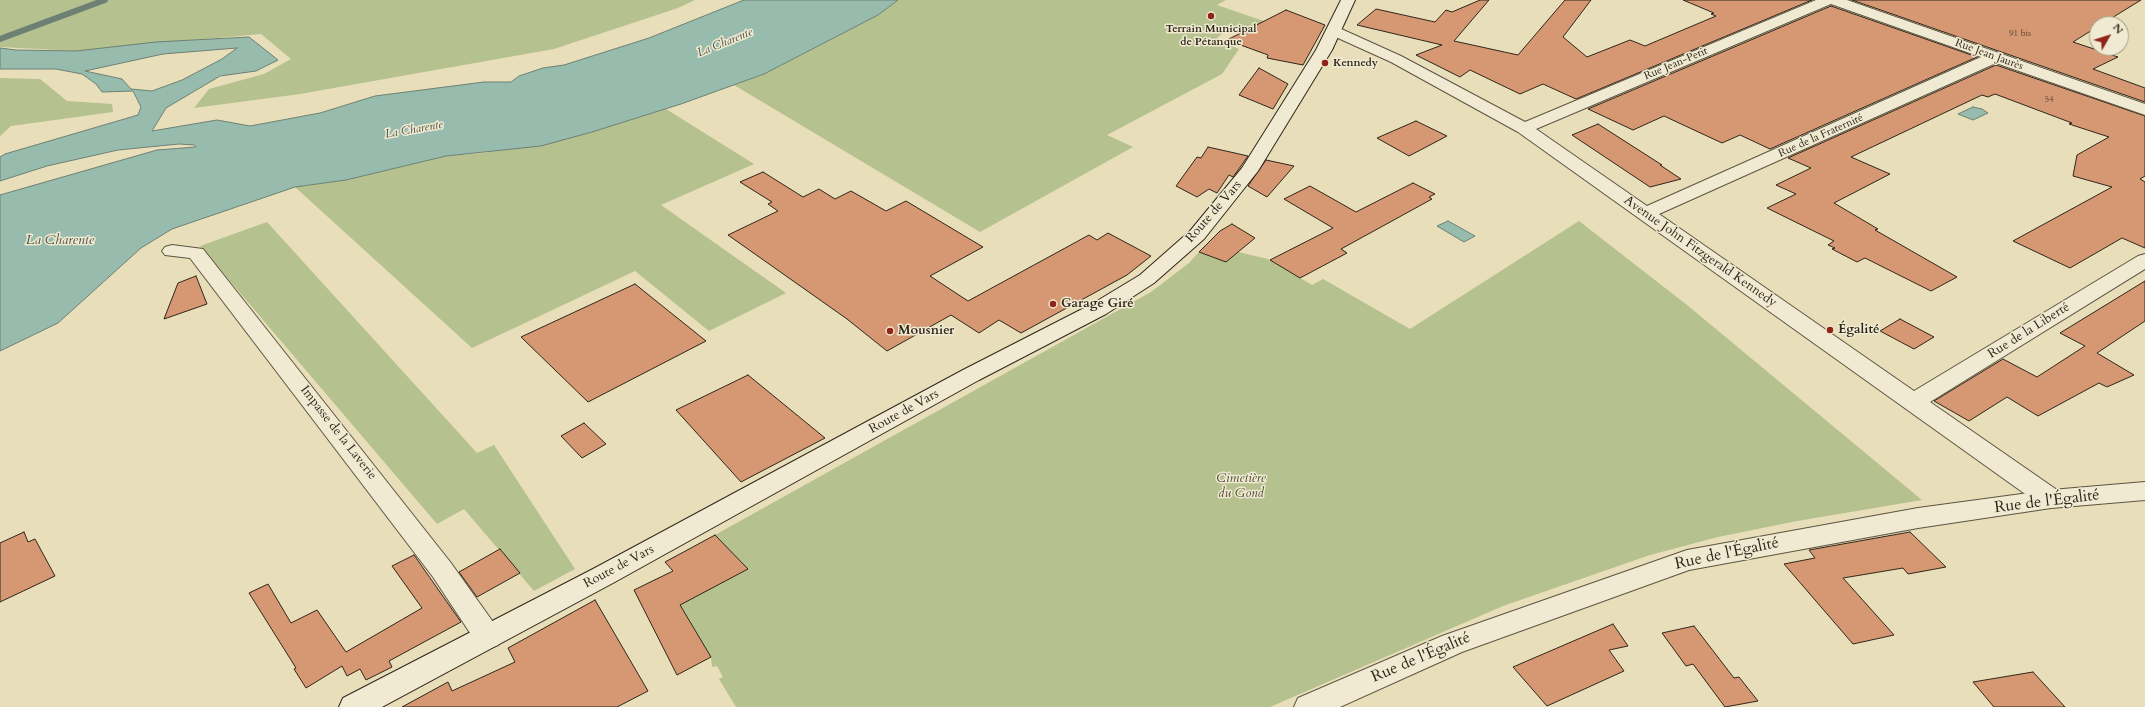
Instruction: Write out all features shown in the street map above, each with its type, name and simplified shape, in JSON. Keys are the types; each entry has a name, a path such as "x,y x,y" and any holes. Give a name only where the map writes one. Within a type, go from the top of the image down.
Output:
{"street":[{"name":"Route de Vars","path":"354,707 488,637 971,375 1099,309 1147,279 1197,235 1249,171 1324,50 1348,0"},
{"name":"Rue Jean-Petit","path":"1524,128 1828,0"},
{"name":"Rue Jean Jaurès","path":"1833,0 2145,110"},
{"name":"Avenue John Fitzgerald Kennedy","path":"1334,31 1396,59 1524,128 2052,499"},
{"name":"Rue de la Fraternité","path":"1646,213 1835,130 1995,57"},
{"name":"Impasse de la Laverie","path":"172,251 196,253 442,570 488,637"},
{"name":"Rue de la Liberté","path":"1913,402 2145,260"},
{"name":"Rue de l'Égalité","path":"1309,707 1452,644 1687,560 1918,518 2052,499 2145,491"}],"green space":[{"path":"0,0 695,0 678,8 554,49 300,94 194,108 209,89 264,74 291,59 261,34 76,51 0,47"},
{"path":"898,0 1226,0 1217,5 1281,27 1262,40 1226,30 1216,39 1239,49 1222,74 1107,135 1133,147 980,232 734,85 764,74 878,15"},
{"path":"0,78 40,79 67,101 112,104 113,112 11,126 0,136"},
{"path":"666,109 754,164 661,205 786,293 709,331 635,271 472,348 295,187 346,180 446,156 484,153 592,132"},
{"name":"Cimetière du Gond","path":"1579,221 1687,305 1922,500 1797,521 1718,537 1650,555 1503,606 1270,707 736,707 719,679 723,677 717,666 712,667 711,657 679,604 747,569 715,535 1151,292 1189,263 1199,252 1226,262 1238,252 1268,259 1312,285 1323,279 1410,329"},
{"path":"267,222 477,453 494,445 575,569 534,591 464,509 437,524 200,246"}],"water":[{"name":"La Charente","path":"744,0 898,0 878,15 764,74 681,104 592,132 541,146 446,156 346,180 295,187 172,229 141,248 58,323 0,351 0,195 157,150 196,147 194,145 179,144 118,150 47,166 0,181 0,157 5,154 138,115 141,107 133,91 102,92 96,84 82,74 56,69 0,69 0,48 16,50 76,51 156,42 249,37 278,60 256,71 220,76 166,108 152,131 217,120 250,126 320,113 375,96 484,82 511,82 519,76 543,68 564,65 649,38","holes":["237,48 222,59 182,80 152,91 131,89 122,79 85,71 163,54"]},
{"path":"1973,107 1982,109 1988,113 1973,120 1958,114"},
{"path":"1448,221 1475,236 1464,242 1437,226"}],"building":[{"path":"1480,0 1489,0 1454,41 1518,55 1565,0 1591,0 1563,37 1587,57 1630,40 1645,46 1716,16 1711,14 1714,13 1683,0 1812,0 1576,99 1543,84 1520,94 1470,70 1460,77 1416,55 1442,45 1357,25 1376,9 1435,22 1446,10 1452,12"},
{"path":"1852,0 2141,0 2115,16 2089,16 2089,32 2073,42 2089,47 2089,56 2118,57 2093,69 2145,88 2145,102"},
{"path":"1831,6 1977,57 1770,149 1740,135 1722,143 1664,116 1633,130 1588,109"},
{"path":"1286,10 1325,25 1303,65 1267,58 1268,55 1227,40"},
{"path":"1996,65 2145,116 2145,176 2140,179 2145,182 2145,248 2122,238 2070,268 2013,241 2112,187 2073,176 2077,155 2109,137 2069,124 2072,123 1995,94 1988,97 1982,95 1851,157 1890,174 1834,203 1878,229 1875,230 1957,277 1931,291 1865,258 1857,262 1832,249 1835,248 1828,245 1834,241 1767,208 1796,194 1776,185 1811,168 1788,158"},
{"path":"1259,68 1288,84 1273,109 1239,95"},
{"path":"1416,121 1447,136 1409,156 1377,138"},
{"path":"1598,124 1681,179 1650,187 1572,135"},
{"path":"1208,147 1248,156 1233,177 1229,175 1217,193 1209,189 1197,197 1176,186 1197,157 1201,158"},
{"path":"1266,160 1294,166 1267,197 1248,186"},
{"path":"763,172 803,197 819,189 835,199 851,191 886,211 906,201 983,247 930,276 968,301 1089,235 1097,240 1108,233 1151,256 1127,275 1021,333 999,320 979,333 951,315 887,351 847,319 728,235 778,211 768,204 772,202 740,182"},
{"path":"1413,183 1435,194 1429,197 1432,199 1341,249 1347,253 1300,278 1270,260 1333,228 1284,199 1310,186 1356,212"},
{"path":"1232,224 1255,238 1226,262 1199,252 1220,231"},
{"path":"196,276 207,304 164,319 178,283"},
{"path":"2145,281 2145,321 2097,353 2134,375 2107,387 2099,383 2038,416 2007,397 1969,421 1934,401 2003,359 2037,377 2085,346 2060,333"},
{"path":"635,284 706,341 588,402 521,337"},
{"path":"1900,319 1934,337 1914,349 1880,331"},
{"path":"748,375 825,438 741,482 676,410"},
{"path":"584,423 606,444 582,458 561,436"},
{"path":"24,532 28,542 35,539 55,576 0,602 0,543"},
{"path":"1910,532 1946,567 1908,574 1903,568 1843,578 1894,635 1853,644 1784,564 1815,558 1809,550"},
{"path":"715,535 748,569 680,605 711,657 677,675 634,590 673,571 665,562"},
{"path":"500,549 520,573 477,597 459,572"},
{"path":"414,555 461,622 389,661 392,667 366,680 360,669 347,676 342,666 306,688 294,669 296,668 249,593 268,584 291,623 317,610 346,652 422,608 392,566"},
{"path":"595,600 648,691 617,707 402,707 448,682 452,691 515,662 508,648"},
{"path":"1613,624 1628,646 1609,650 1624,671 1547,706 1513,667"},
{"path":"1694,626 1734,678 1739,677 1758,701 1725,707 1693,664 1686,666 1662,633"},
{"path":"2033,672 2065,707 1994,707 1973,682"}],"waterway":[{"path":"0,39 105,0"}],"place":[{"name":"Terrain Municipal de Pétanque","path":"1211,16"},
{"name":"Kennedy","path":"1325,63"},
{"name":"Garage Giré","path":"1053,304"},
{"name":"Égalité","path":"1830,330"},
{"name":"Mousnier","path":"890,331"}]}
